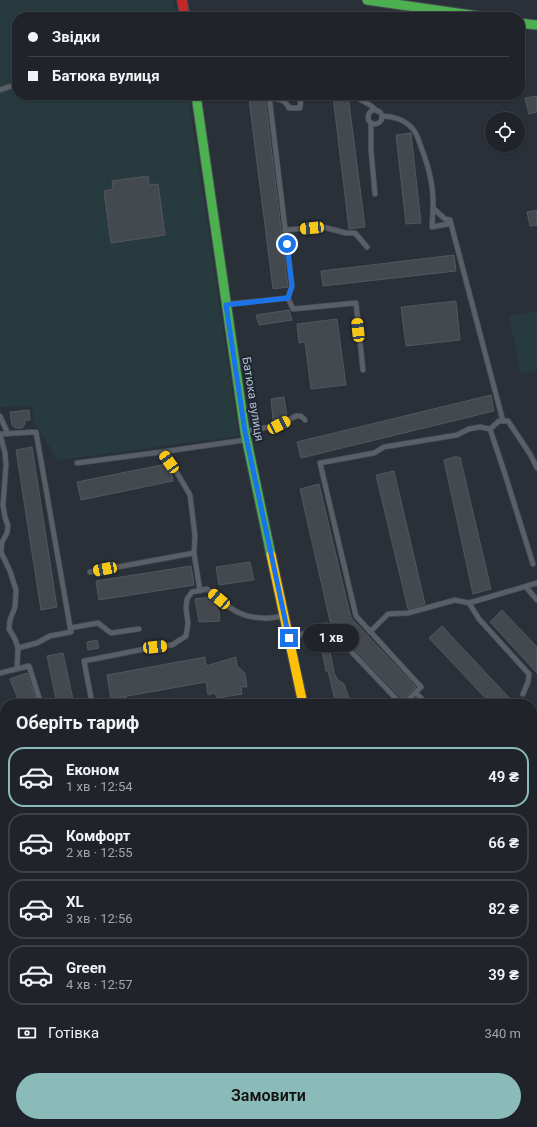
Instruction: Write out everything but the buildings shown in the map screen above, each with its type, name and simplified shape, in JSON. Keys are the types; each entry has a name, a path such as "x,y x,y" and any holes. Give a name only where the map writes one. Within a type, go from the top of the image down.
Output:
{"street":[{"path":"182,0 184,12"},
{"path":"368,0 451,12"},
{"path":"525,24 537,25"},
{"name":"Батюка вулиця","path":"198,100 246,436 302,699"}],"lane":[{"path":"0,90 12,86"},
{"path":"269,100 292,286 288,298 293,309 356,304 362,370"},
{"path":"282,100 290,108 300,108 301,100"},
{"path":"361,100 370,105 382,116 398,118 413,128 417,135 431,178 434,195 432,227 448,224 450,220"},
{"path":"377,111 372,111 368,116 368,120 372,123 378,124 382,116"},
{"path":"372,123 371,150 375,194"},
{"path":"433,208 445,219 450,220"},
{"path":"450,220 502,421"},
{"path":"285,230 323,227 346,233 355,233 367,248"},
{"path":"226,305 288,298"},
{"path":"0,416 8,434"},
{"path":"77,463 162,452 246,436 279,425 296,416 302,416 305,420"},
{"path":"490,429 499,421 508,421 530,454 537,468"},
{"path":"408,699 421,687 356,616 320,463 374,453 384,447 457,435 469,428 480,427 490,429"},
{"path":"490,429 533,564"},
{"path":"17,668 18,648 9,629 10,620 15,607 16,590 10,571 1,552 2,542 7,533 8,526 5,517 2,491 6,465 5,453 0,434 36,432 71,632 50,636 37,643 18,648"},
{"path":"162,452 176,471 190,495 195,536 194,553 200,590"},
{"path":"90,572 194,553"},
{"path":"370,632 388,614 408,613 455,600 469,603 537,584"},
{"path":"526,587 537,600"},
{"path":"91,699 84,661 176,643 186,636 188,622 186,608 187,599 192,592 207,589 230,609 246,616 265,619 284,615"},
{"path":"469,603 479,619 529,674 528,682 523,694"},
{"path":"70,628 98,623 111,633 139,629"},
{"path":"289,638 326,625 397,699"},
{"path":"0,673 29,666 39,699"},
{"path":"416,693 422,699"}],"green space":[{"path":"0,0 173,0 175,12 12,12 12,100 189,100 239,436 58,460 34,422 32,406 0,407"},
{"path":"537,311 537,371 521,374 509,316"}],"traffic: fast":[{"path":"367,0 450,12"},
{"path":"525,24 537,25"},
{"path":"197,100 245,432 271,555"}],"traffic: slow":[{"path":"271,555 302,699"}],"traffic: jam":[{"path":"182,0 184,12"}],"route":[{"path":"287,244 292,286 288,298 226,305 245,432 289,638"}]}
